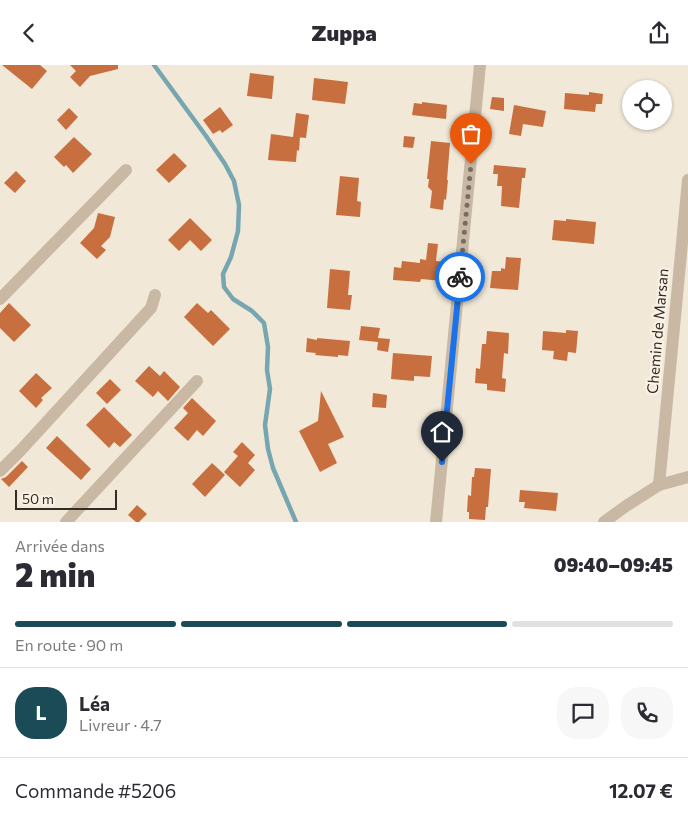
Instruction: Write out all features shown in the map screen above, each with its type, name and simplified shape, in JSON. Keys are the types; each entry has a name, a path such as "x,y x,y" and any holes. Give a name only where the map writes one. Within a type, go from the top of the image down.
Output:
{"street":[{"path":"436,522 480,65"},
{"path":"0,299 126,170"},
{"name":"Chemin de Marsan","path":"659,485 688,180"},
{"path":"0,471 150,308 155,295"},
{"path":"66,522 198,381"},
{"path":"604,522 659,485 688,477"}],"building":[{"path":"2,65 40,65 47,71 32,89"},
{"path":"70,65 118,65 118,69 90,76 80,87 70,77 76,71"},
{"path":"250,73 274,76 272,99 247,96"},
{"path":"314,78 348,82 345,104 312,100"},
{"path":"589,92 603,94 602,104 596,104 595,112 564,109 565,93 589,95"},
{"path":"492,97 504,98 504,111 490,109"},
{"path":"422,102 447,105 446,119 412,115 414,103 422,104"},
{"path":"514,105 546,111 543,127 523,124 521,136 509,134"},
{"path":"220,107 233,125 222,133 220,130 213,134 203,120"},
{"path":"69,108 78,117 66,130 57,120"},
{"path":"296,113 309,115 306,138 300,137 296,162 268,160 271,134 293,137"},
{"path":"404,136 415,137 413,148 403,147"},
{"path":"74,137 92,154 73,173 66,165 64,167 54,157"},
{"path":"431,141 450,143 446,200 444,199 443,210 430,208 432,191 428,187 429,179 427,179"},
{"path":"174,153 187,166 169,183 156,170"},
{"path":"494,165 526,168 525,178 522,178 519,208 501,206 502,186 497,186 498,174 493,174"},
{"path":"16,171 26,181 15,193 4,183"},
{"path":"340,176 359,178 357,201 361,202 360,217 336,215"},
{"path":"98,213 115,217 110,237 101,246 106,250 97,259 80,243 94,228"},
{"path":"190,218 212,240 201,251 190,240 179,251 168,240"},
{"path":"566,219 596,222 594,244 552,240 554,220 566,221"},
{"path":"428,243 438,244 436,261 445,262 443,281 421,279 420,282 393,280 394,267 401,268 402,261 420,263 420,259 426,260"},
{"path":"506,257 521,258 518,290 490,288 492,271 501,271 501,268 505,269"},
{"path":"330,269 350,271 348,295 352,295 350,310 327,308"},
{"path":"9,303 31,325 14,342 0,328 0,313"},
{"path":"197,303 208,313 211,310 230,329 213,346 184,317"},
{"path":"361,326 380,328 378,338 390,339 388,352 377,350 378,342 359,340"},
{"path":"566,330 578,331 576,353 568,352 567,361 553,359 554,351 542,350 543,331 566,333"},
{"path":"487,331 509,333 508,354 504,353 502,378 506,379 505,392 487,390 487,384 475,383 476,368 480,369 482,344 486,344"},
{"path":"307,338 350,341 348,356 315,355 316,353 306,352"},
{"path":"393,353 432,356 430,377 414,376 414,381 391,379"},
{"path":"149,366 160,376 164,371 180,387 168,401 158,391 153,397 135,381"},
{"path":"36,373 52,388 41,398 43,400 36,408 19,391"},
{"path":"110,379 121,390 107,404 96,393"},
{"path":"321,391 344,437 328,444 337,463 320,472 299,431 318,421"},
{"path":"373,393 387,395 386,408 372,407"},
{"path":"192,398 216,421 203,436 197,430 188,441 174,428 188,413 183,408"},
{"path":"104,407 132,435 120,447 114,442 109,448 86,425"},
{"path":"57,436 91,469 81,480 46,448"},
{"path":"242,442 255,455 248,463 255,470 240,487 224,472 238,456 233,452"},
{"path":"22,461 28,467 9,487 1,479 6,477"},
{"path":"212,463 225,475 205,497 192,484"},
{"path":"475,468 491,469 485,520 469,519 469,512 467,512 468,495 471,496 472,477 474,477"},
{"path":"520,490 558,493 556,511 524,508 525,502 519,502"},
{"path":"137,505 147,514 139,522 136,522 128,515"}],"waterway":[{"path":"154,65 206,136 234,181 239,205 238,231 231,257 223,274 224,287 233,299 252,311 264,323 268,347 267,370 270,389 265,425 268,449 273,468 296,522"}],"way so far":[{"path":"460,277 471,164"}],"route":[{"path":"442,462 460,277"}]}
